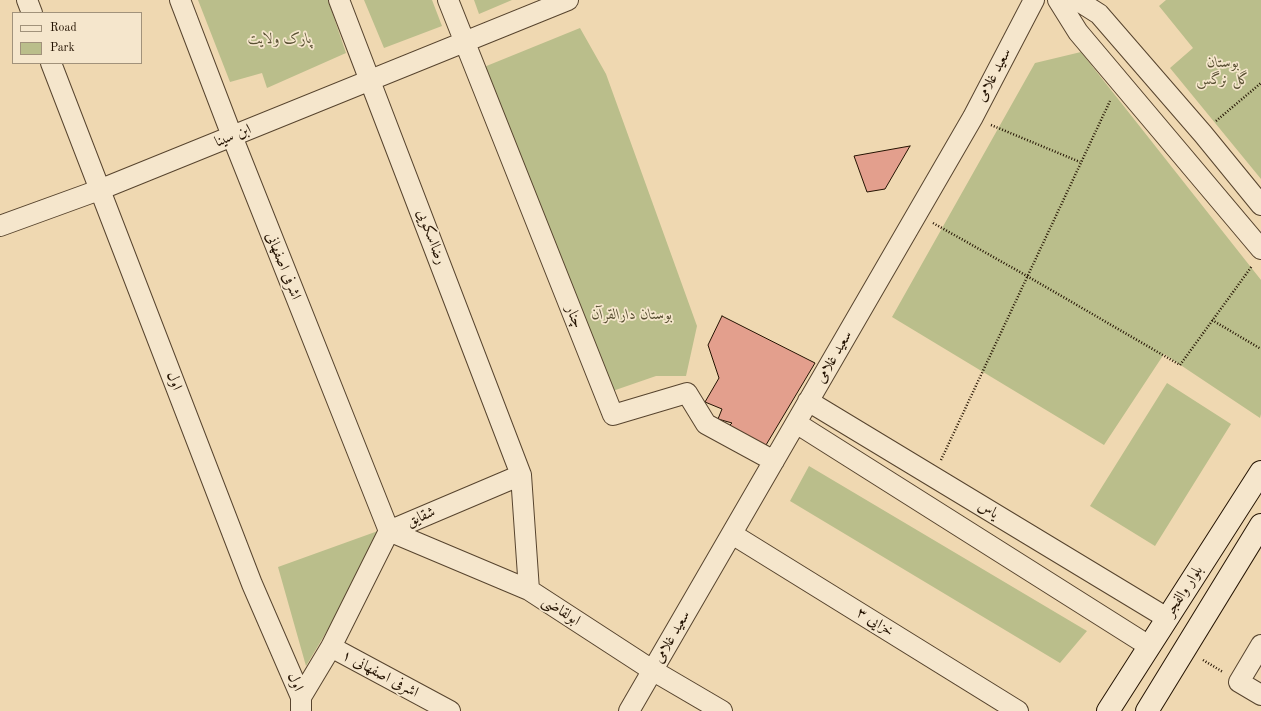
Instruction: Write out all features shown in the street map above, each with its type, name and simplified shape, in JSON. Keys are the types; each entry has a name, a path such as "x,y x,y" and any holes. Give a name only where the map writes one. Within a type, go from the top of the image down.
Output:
{"main road":[{"name":"بلوار والفجر","path":"1108,711 1261,472"},
{"name":"بلوار والفجر","path":"1147,711 1261,525"},
{"path":"1167,618 1194,634"},
{"path":"1149,646 1177,663"}],"street":[{"path":"27,0 32,12"},
{"name":"اشرفی اصفهانی","path":"180,0 232,136 389,531"},
{"name":"رضااسکویی","path":"339,0 371,80 521,475"},
{"name":"چنار","path":"448,0 613,415 687,393 706,424 774,462"},
{"path":"464,42 568,0"},
{"name":"سعید غلامی","path":"629,711 973,117 1034,0"},
{"path":"1058,0 1078,32 1258,255"},
{"path":"1077,0 1100,14 1261,205"},
{"name":"ابن سینا","path":"0,226 99,190 464,42"},
{"name":"اول","path":"51,64 252,584 301,704"},
{"name":"یاس","path":"808,401 1167,618"},
{"name":"یاس","path":"796,423 1149,646"},
{"path":"521,475 530,590"},
{"name":"شقایق","path":"301,704 331,648 389,531 521,475"},
{"name":"ابولقاضی","path":"389,531 530,590 652,670 722,711"},
{"name":"خزایی ۳","path":"732,534 1018,711"},
{"path":"1261,645 1239,682 1261,695"},
{"name":"اشرفی اصفهانی ۱","path":"331,648 450,711"}],"path":[{"path":"1202,134 1261,83"},
{"path":"933,477 1110,100"},
{"path":"973,117 1080,162"},
{"path":"917,214 1180,365 1258,255"},
{"path":"1212,320 1261,349"}],"green space":[{"name":"پارک ولایت","path":"198,0 328,0 346,53 267,88 262,73 230,82"},
{"path":"364,0 432,0 442,26 384,48"},
{"path":"474,0 512,0 479,14"},
{"name":"بوستان گل نرگس","path":"1166,0 1261,0 1261,179 1170,68 1193,48 1159,6"},
{"name":"بوستان دارالقرآن","path":"580,28 606,74 697,326 686,376 656,376 601,395 484,67"},
{"path":"1081,52 1261,280 1260,418 1164,354 1104,445 892,317 1035,63"},
{"path":"1167,383 1231,424 1155,546 1090,506"},
{"path":"809,466 1087,631 1060,663 790,501"},
{"path":"389,527 306,666 278,567"}],"building":[{"path":"910,146 885,189 867,192 854,156"},
{"path":"722,316 815,363 763,450 726,429 732,423 718,419 722,409 705,402 719,378 708,345"}]}
